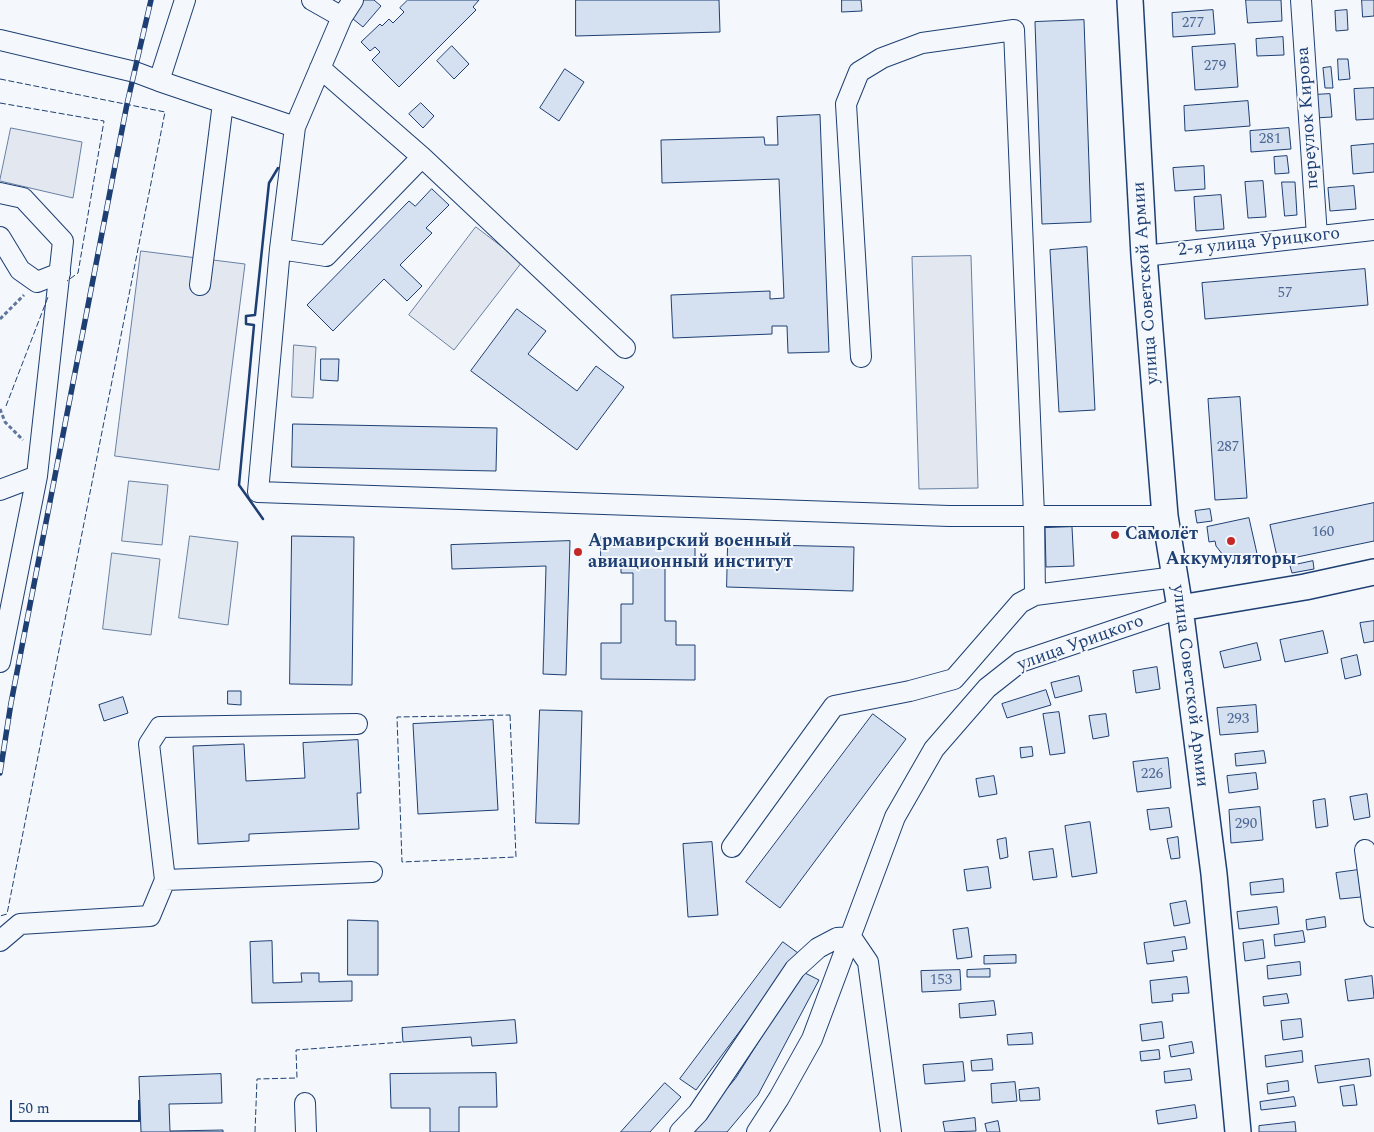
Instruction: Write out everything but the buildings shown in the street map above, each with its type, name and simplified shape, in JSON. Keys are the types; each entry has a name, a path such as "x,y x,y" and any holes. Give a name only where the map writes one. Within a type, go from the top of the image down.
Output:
{"main road":[{"name":"улица Советской Армии","path":"1130,0 1144,256 1165,516 1180,608 1214,874 1238,1132"},
{"name":"улица Урицкого","path":"1180,608 1305,587 1374,572"}],"street":[{"path":"159,81 185,0"},
{"path":"312,0 342,17"},
{"path":"353,0 342,17 295,127 280,249 258,492 949,516 1165,516"},
{"name":"переулок Кирова","path":"1301,0 1316,236"},
{"path":"861,357 846,104 859,72 882,58 922,42 1014,30 1034,516 1035,595"},
{"path":"0,40 135,72 295,127"},
{"path":"320,68 422,157 625,348"},
{"path":"200,285 223,103"},
{"path":"280,249 326,256 422,157"},
{"path":"0,193 23,198 63,241 38,467 0,662"},
{"name":"2-я улица Урицкого","path":"1144,256 1374,230"},
{"path":"0,237 20,270 37,282 60,273"},
{"path":"0,490 38,467"},
{"path":"732,847 834,706 910,691 954,679 1020,603 1035,595 1175,577"},
{"name":"улица Урицкого","path":"757,1132 779,1098 812,1039 895,817 934,750 987,688 1020,662 1180,608"},
{"path":"0,941 20,924 150,916 165,880 149,744 160,727 357,724"},
{"path":"1365,850 1374,917"},
{"path":"165,880 372,872"},
{"path":"680,1132 698,1113 796,969 818,948 837,938 851,937 868,962 891,1132"},
{"path":"305,1103 306,1132"}],"path":[{"path":"0,318 37,282"},
{"path":"0,409 5,422 38,467"}],"shaded area":[{"path":"11,128 82,142 73,198 0,181"},
{"path":"476,227 522,262 454,350 409,315"},
{"path":"141,251 245,264 219,470 115,456"},
{"path":"971,256 978,488 919,489 912,257"},
{"path":"294,345 316,347 313,398 292,397"},
{"path":"129,481 168,485 162,545 122,541"},
{"path":"190,536 238,542 228,625 179,618"},
{"path":"112,553 160,559 151,635 103,629"}],"railway":[{"path":"0,773 11,703 127,104 151,0"}],"fence":[{"path":"0,79 165,112 7,914 0,916"},
{"path":"0,103 104,121 78,273 67,281"},
{"path":"6,406 48,297"},
{"path":"510,715 516,857 402,862 397,717 510,715"},
{"path":"255,1132 257,1079 297,1078 296,1050 403,1042"}],"wall":[{"path":"263,519 239,485 254,325 246,324 246,316 255,315 269,183 278,168"}],"place":[{"name":"Самолёт","path":"1115,535"},
{"name":"Аккумуляторы","path":"1231,541"},
{"name":"Армавирский военный авиационный институт","path":"578,552"}]}
